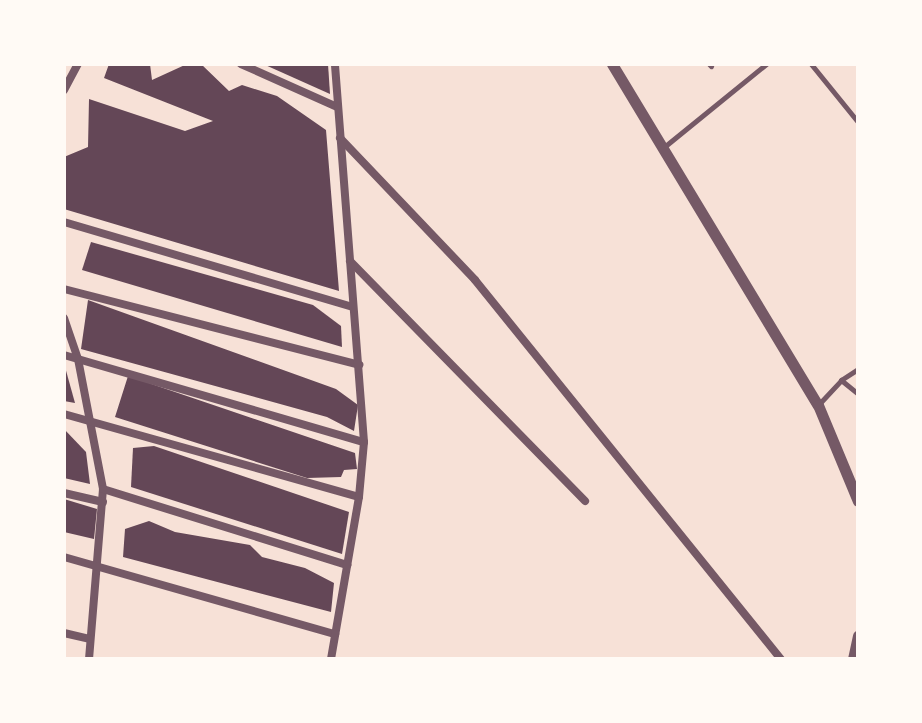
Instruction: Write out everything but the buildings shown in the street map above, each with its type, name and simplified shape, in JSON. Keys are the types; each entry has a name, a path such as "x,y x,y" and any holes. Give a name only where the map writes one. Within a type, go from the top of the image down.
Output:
{"street":[{"path":"64,90 78,64"},
{"path":"241,64 337,107"},
{"path":"331,659 359,497 364,442 335,64"},
{"path":"612,64 818,405 858,501"},
{"path":"340,138 475,280 781,659"},
{"path":"64,222 353,307"},
{"path":"350,261 585,501"},
{"path":"64,289 359,365"},
{"path":"64,318 78,359 103,489 89,659"},
{"path":"64,355 364,442"},
{"path":"64,414 359,497"},
{"path":"103,489 347,565"},
{"path":"64,493 103,502"},
{"path":"64,557 335,634"},
{"path":"64,633 89,639"},
{"path":"853,659 858,636"}],"lane":[{"path":"662,148 766,64"},
{"path":"811,64 858,122"},
{"path":"818,405 841,380 858,369"},
{"path":"841,380 858,394"}]}
